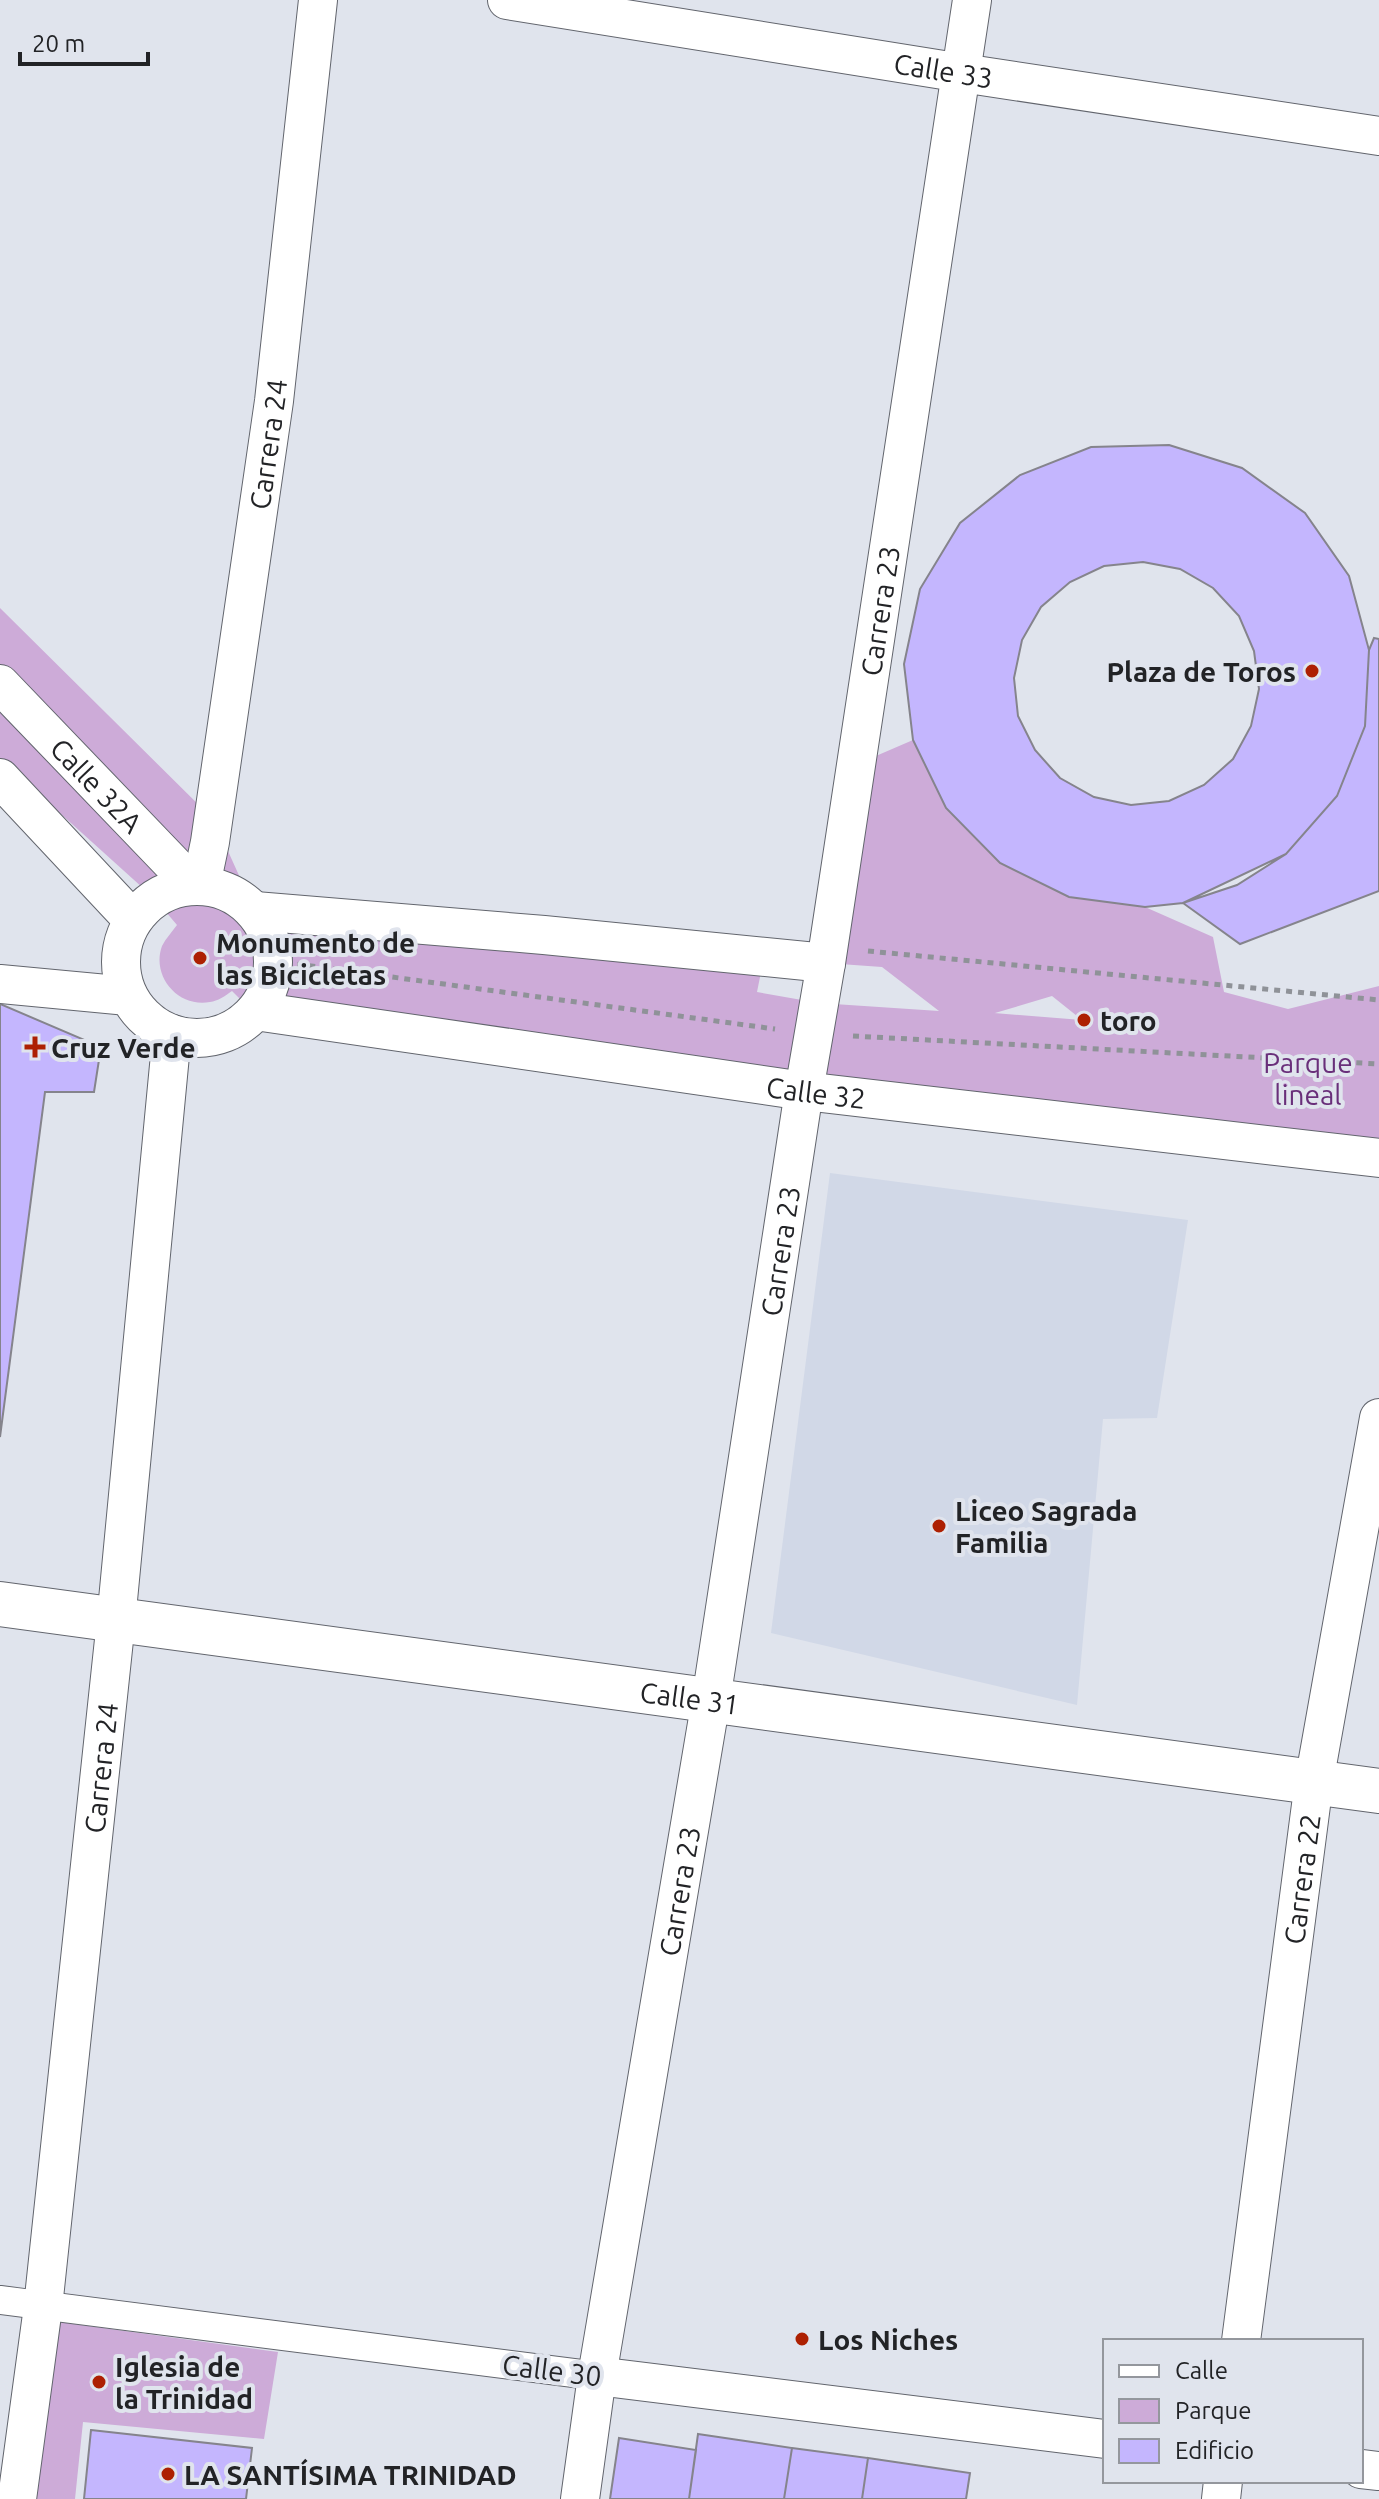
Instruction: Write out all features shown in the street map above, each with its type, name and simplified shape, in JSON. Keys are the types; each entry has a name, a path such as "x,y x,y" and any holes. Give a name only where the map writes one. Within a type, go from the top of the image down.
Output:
{"main road":[{"name":"Calle 31","path":"0,1604 1379,1791"}],"street":[{"name":"Carrera 24","path":"197,885 212,829 274,401 318,0"},
{"name":"Calle 33","path":"507,0 1379,136"},
{"name":"Carrera 23","path":"580,2499 597,2376 711,1700 972,0"},
{"name":"Calle 32A","path":"0,684 197,885"},
{"path":"0,778 133,920"},
{"path":"197,885 221,889 240,898 255,911 265,926 274,961 266,995 256,1011 239,1026 218,1035 194,1038 172,1034 146,1019 128,996 121,977 120,957 123,937 133,920 154,898 179,887 197,885"},
{"path":"255,911 827,955"},
{"path":"0,984 128,996"},
{"name":"Calle 32","path":"256,1011 804,1091 1379,1158"},
{"name":"Carrera 24","path":"17,2499 43,2307 116,1621 172,1034"},
{"name":"Carrera 22","path":"1241,2339 1314,1782 1379,1418"},
{"name":"Calle 30","path":"0,2300 1103,2439"}],"path":[{"path":"827,955 1379,1000"}],"shaded area":[{"name":"Liceo Sagrada Familia","path":"830,1173 1188,1220 1157,1418 1103,1419 1077,1705 771,1633"}],"green space":[{"name":"Parque lineal","path":"0,608 214,820 255,911 762,967 757,992 819,1003 939,1011 882,967 826,963 855,765 913,740 946,808 1000,863 1069,897 1145,907 1213,937 1224,992 1288,1009 1379,986 1379,1158 804,1091 240,999 232,991 213,1001 198,1003 187,1000 170,988 160,968 162,946 177,925 154,898 0,759","holes":["1052,996 1082,1020 994,1013"]},
{"path":"52,2321 278,2352 264,2439 83,2422 75,2499 28,2499"}],"building":[{"name":"Plaza de Toros","path":"1169,445 1242,468 1305,513 1349,576 1369,650 1365,726 1337,796 1286,854 1237,885 1183,903 1145,907 1069,897 1000,863 946,808 913,740 904,664 920,589 960,523 1020,475 1091,447","holes":["1143,562 1180,569 1213,588 1239,616 1254,651 1259,689 1251,726 1233,759 1204,785 1169,801 1131,805 1094,797 1060,778 1035,750 1018,716 1014,678 1022,640 1041,607 1070,582 1104,566"]},
{"name":"Plaza de Toros","path":"1374,638 1379,639 1379,891 1240,944 1183,903 1286,854 1337,796 1365,726 1369,650"},
{"path":"0,1004 101,1047 94,1092 45,1092 0,1437"},
{"name":"LA SANTÍSIMA TRINIDAD","path":"91,2430 252,2448 246,2499 84,2499"},
{"path":"698,2434 792,2448 784,2499 689,2499"},
{"path":"619,2438 696,2450 689,2499 610,2499"},
{"path":"792,2448 868,2458 862,2499 784,2499"},
{"path":"868,2458 970,2473 966,2499 862,2499"}],"place":[{"name":"Plaza de Toros","path":"1312,671"},
{"name":"Monumento de las Bicicletas","path":"200,958"},
{"name":"toro","path":"1084,1020"},
{"name":"Cruz Verde","path":"35,1047"},
{"name":"Liceo Sagrada Familia","path":"939,1526"},
{"name":"Los Niches","path":"802,2339"},
{"name":"Iglesia de la Trinidad","path":"99,2382"},
{"name":"LA SANTÍSIMA TRINIDAD","path":"168,2474"}]}
